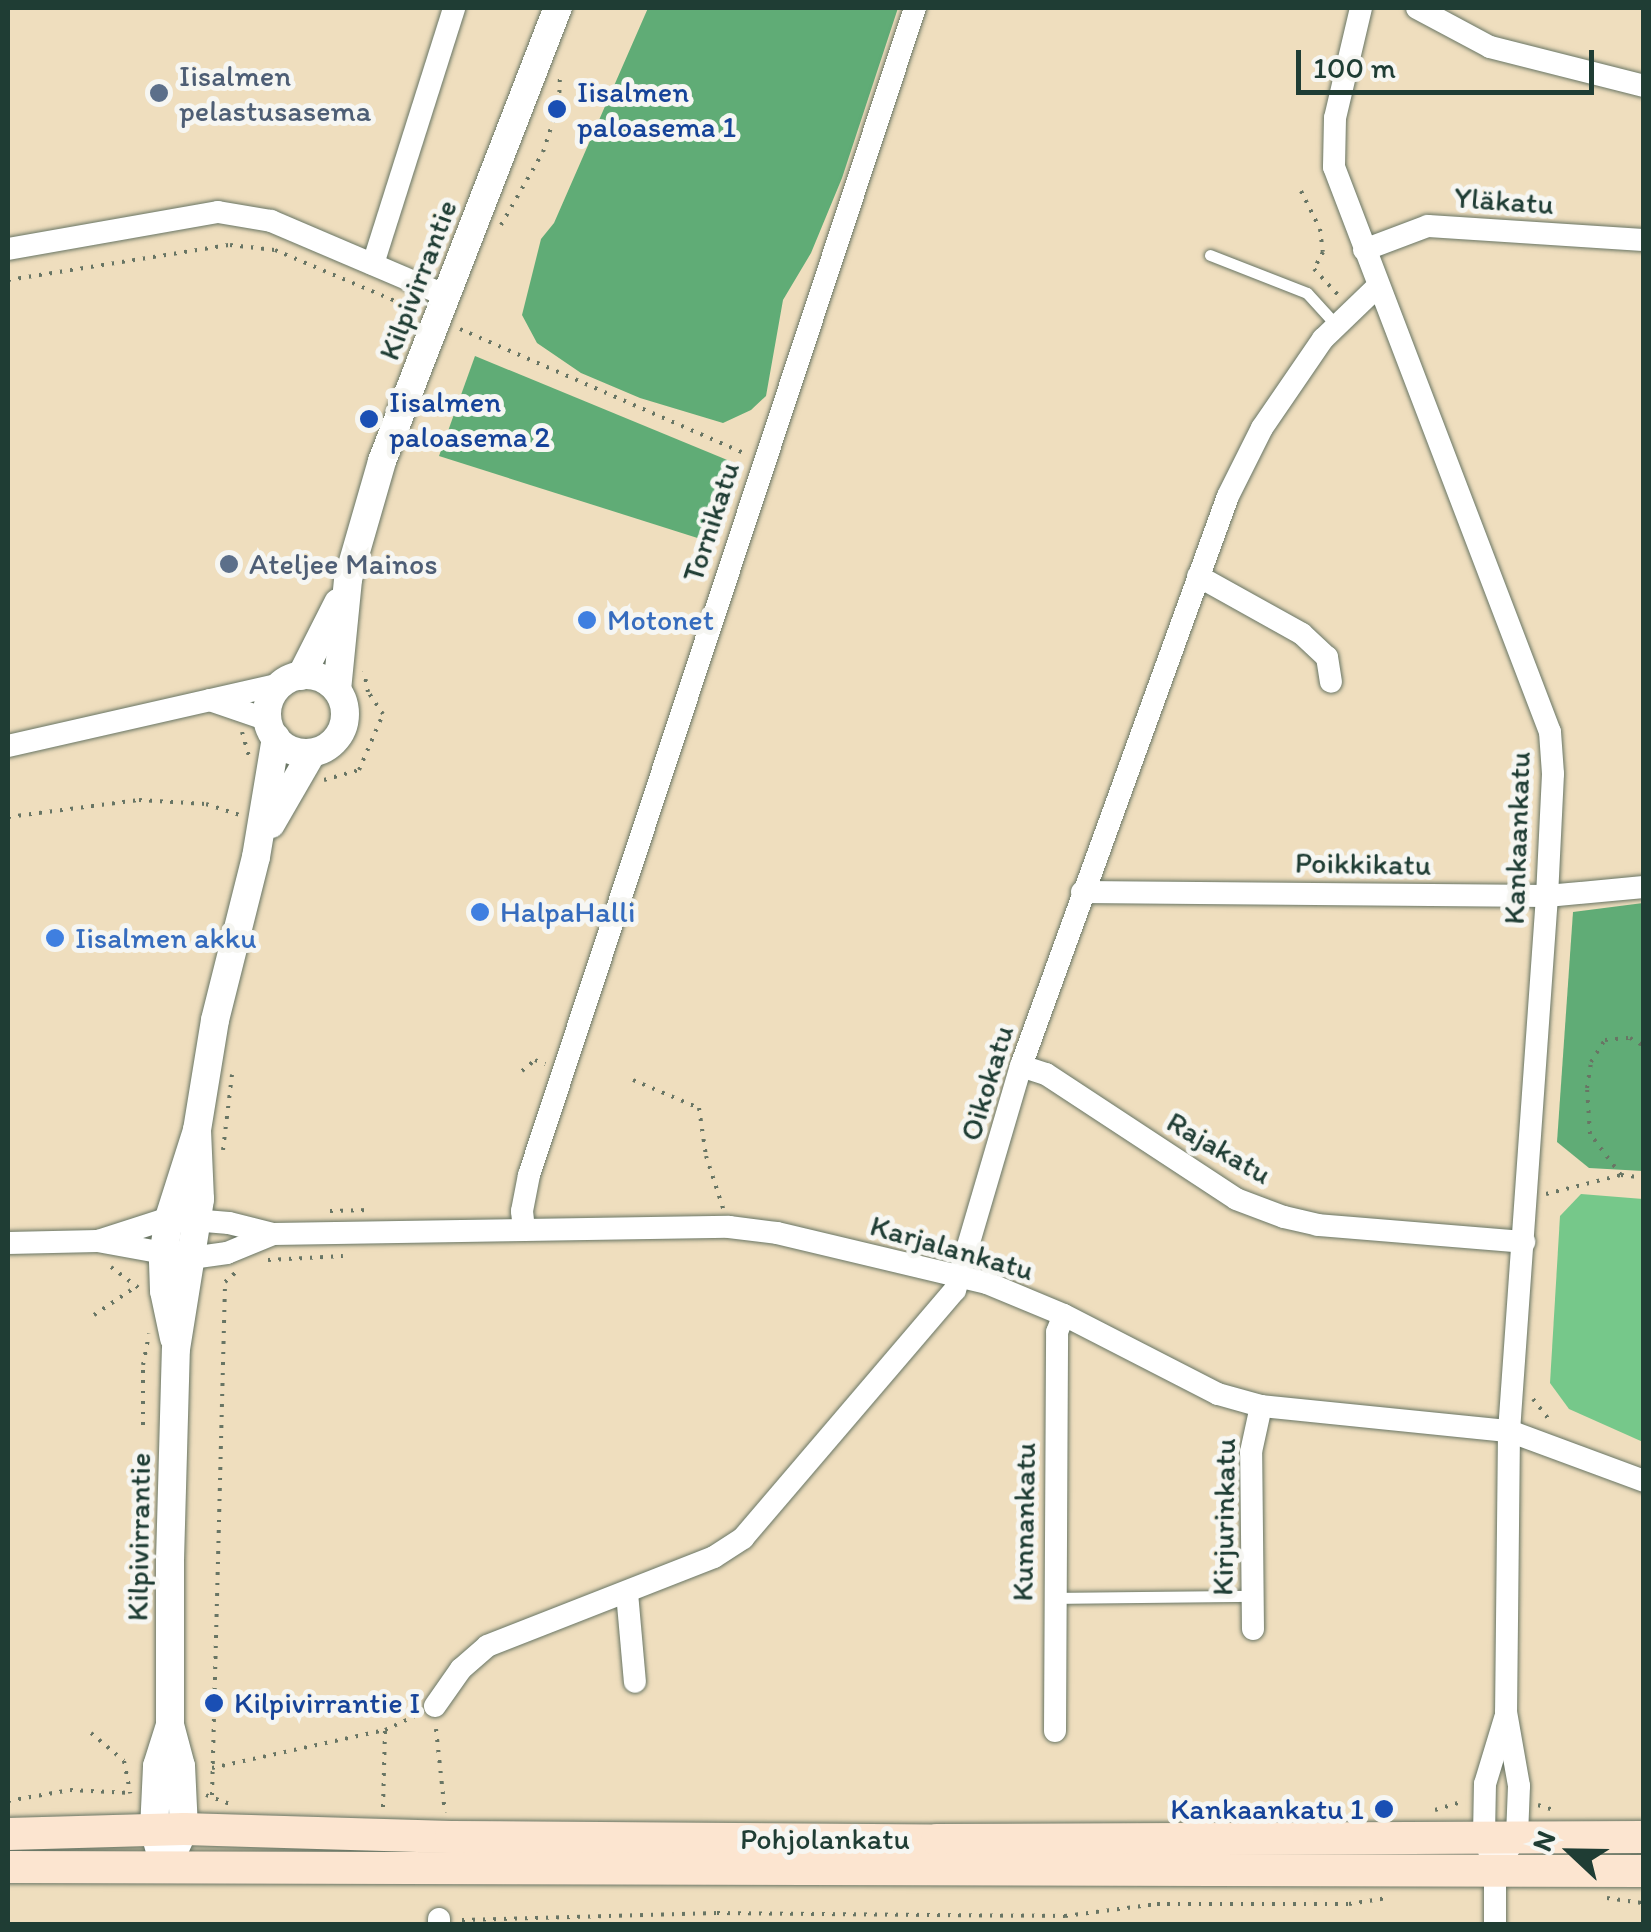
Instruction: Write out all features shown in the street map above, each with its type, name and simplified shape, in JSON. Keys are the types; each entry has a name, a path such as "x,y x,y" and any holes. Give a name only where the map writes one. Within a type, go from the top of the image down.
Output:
{"main road":[{"name":"Pohjolankatu","path":"8,1834 169,1830 450,1837 917,1840 1644,1836"},
{"name":"Pohjolankatu","path":"8,1867 936,1873 1644,1871"}],"street":[{"path":"373,264 454,8"},
{"name":"Tornikatu","path":"524,1230 522,1211 535,1158 762,461 915,8"},
{"name":"Kankaankatu","path":"1361,8 1335,118 1334,167 1550,732 1553,774 1547,896 1509,1431 1506,1712 1520,1786 1517,1836 1495,1870"},
{"path":"1416,8 1490,48 1644,86"},
{"name":"Kilpivirrantie","path":"337,690 348,579 382,461 551,10"},
{"path":"8,249 218,212 271,221 373,264 442,308"},
{"name":"Yläkatu","path":"1364,250 1428,226 1644,240"},
{"name":"Oikokatu","path":"435,1706 461,1670 488,1646 714,1558 743,1538 955,1290 1021,1066 1228,496 1262,428 1345,318 1378,286"},
{"path":"1198,576 1302,634 1326,656 1331,682"},
{"name":"Kilpivirrantie","path":"292,680 348,579"},
{"path":"8,746 207,698 292,680 321,678 337,690 344,709 342,729 330,745 312,753 292,750 272,729 241,708 207,698"},
{"path":"272,729 270,700 292,680"},
{"name":"Kilpivirrantie","path":"256,857 248,818 272,729"},
{"name":"Kilpivirrantie","path":"167,1866 169,1830 156,1794 156,1766 170,1725 176,1349 164,1291 177,1257 216,1020 256,857 289,786 312,753"},
{"name":"Poikkikatu","path":"1082,892 1547,896 1644,888"},
{"name":"Rajakatu","path":"1021,1066 1046,1074 1236,1199 1284,1216 1318,1225 1524,1242"},
{"path":"100,1252 183,1218"},
{"name":"Karjalankatu","path":"183,1218 272,1234 728,1227 776,1233 962,1275 1064,1315 1218,1394 1261,1406 1509,1431 1644,1481"},
{"name":"Karjalankatu","path":"177,1257 227,1253 272,1234"},
{"path":"8,1243 177,1257"},
{"name":"Kunnankatu","path":"1054,1732 1058,1332 1064,1315"},
{"name":"Kirjurinkatu","path":"1253,1629 1251,1452 1261,1406"},
{"path":"627,1592 635,1682"},
{"name":"Kankaankatu","path":"1495,1870 1484,1835 1484,1784 1506,1712"},
{"path":"1495,1870 1495,1924"}],"lane":[{"path":"1210,255 1307,292 1345,318"},
{"path":"1053,1598 1252,1596"}],"path":[{"path":"498,230 543,152 559,103 560,66"},
{"path":"1301,190 1320,229 1323,252 1314,269 1345,318"},
{"path":"8,280 230,245 275,250 442,308 762,461"},
{"path":"317,785 330,776 359,770 383,714 368,692 364,657"},
{"path":"241,708 248,769"},
{"path":"241,797 248,818"},
{"path":"8,817 139,800 206,804 248,818"},
{"path":"1621,1176 1590,1134 1586,1088 1590,1062 1604,1040 1630,1038 1644,1046"},
{"path":"223,1167 234,1061"},
{"path":"633,1080 699,1108 706,1156 728,1227"},
{"path":"1527,1196 1621,1176 1644,1178"},
{"path":"100,1252 142,1291"},
{"path":"8,1801 70,1790 212,1794 226,1270"},
{"path":"94,1315 137,1286"},
{"path":"143,1425 143,1365 151,1323"},
{"path":"1530,1394 1553,1424"},
{"path":"212,1768 385,1730 435,1706 446,1819"},
{"path":"383,1807 385,1730"},
{"path":"91,1734 156,1794"},
{"path":"439,1922 717,1913 1065,1916 1156,1904 1348,1904 1399,1896"},
{"path":"716,1924 717,1913"},
{"path":"973,1916 973,1924"},
{"path":"1065,1916 1065,1924"}],"green space":[{"path":"648,8 898,8 842,178 811,253 783,300 766,396 751,410 723,423 640,398 581,373 537,343 522,315 541,239 554,223"},
{"path":"475,356 737,464 707,541 439,456"},
{"path":"1643,903 1643,1171 1589,1168 1557,1142 1573,912"},
{"path":"1581,1194 1643,1199 1643,1442 1569,1409 1550,1383 1560,1216"}],"place":[{"name":"Iisalmen pelastusasema","path":"159,93"},
{"name":"Iisalmen paloasema 1","path":"557,109"},
{"name":"Iisalmen paloasema 2","path":"369,419"},
{"name":"Ateljee Mainos","path":"229,564"},
{"name":"Motonet","path":"587,620"},
{"name":"HalpaHalli","path":"480,912"},
{"name":"Iisalmen akku","path":"55,938"},
{"name":"Kilpivirrantie I","path":"214,1703"},
{"name":"Kankaankatu 1","path":"1384,1809"}]}
